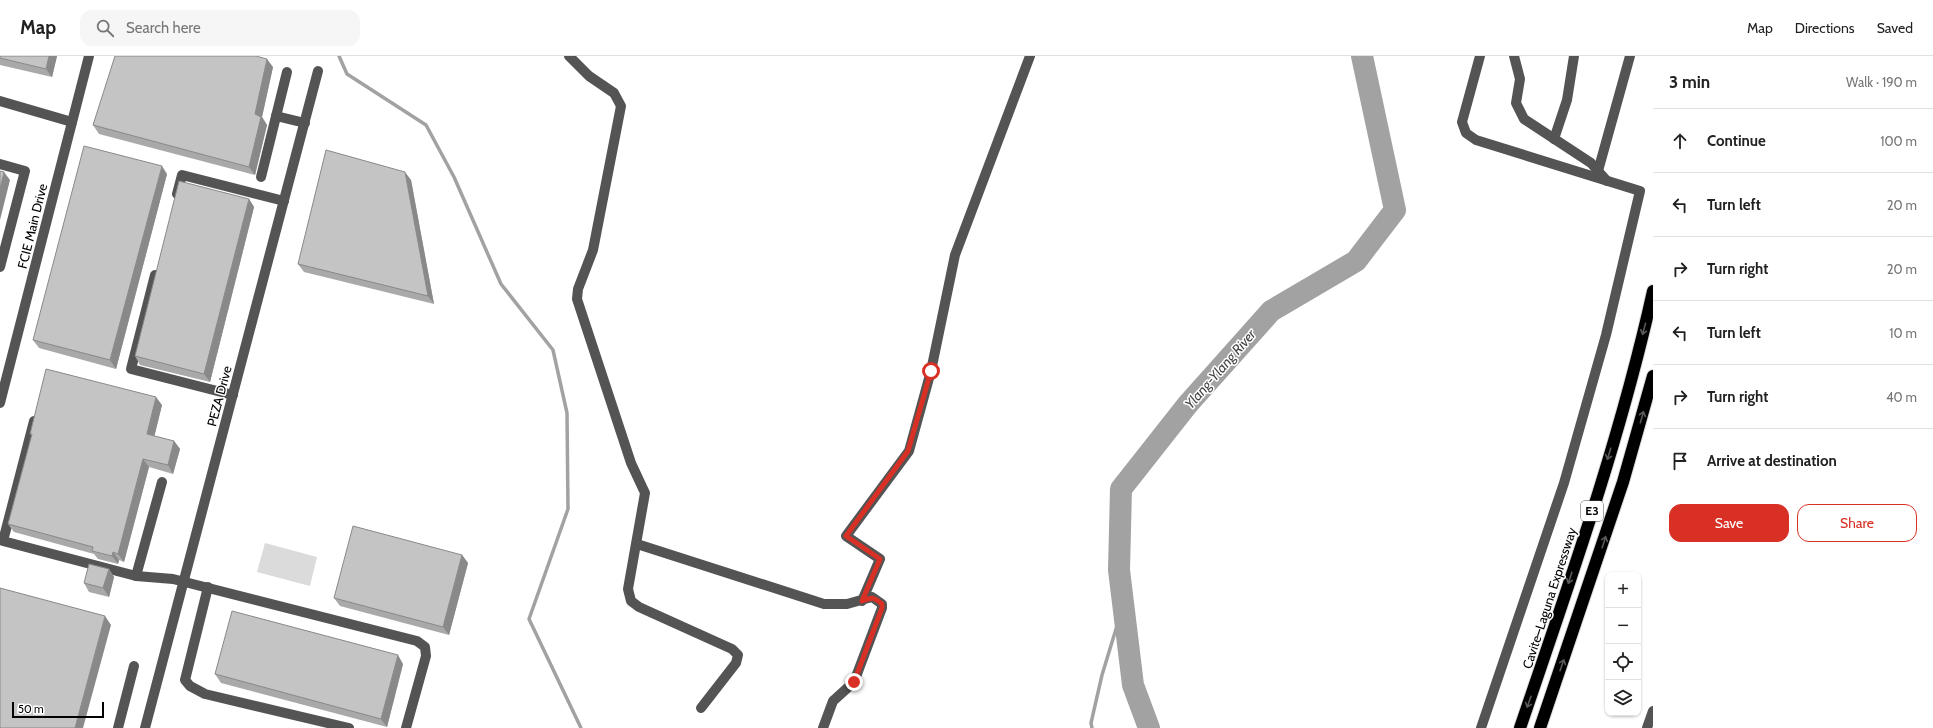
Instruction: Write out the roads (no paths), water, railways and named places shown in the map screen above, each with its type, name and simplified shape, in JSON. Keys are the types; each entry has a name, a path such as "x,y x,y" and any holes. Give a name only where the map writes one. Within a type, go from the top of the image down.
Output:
{"highway":[{"name":"Cavite–Laguna Expressway","path":"1520,728 1594,506 1628,393 1653,291"},
{"name":"E3","path":"1540,728 1623,482 1653,376"}],"street":[{"name":"FCIE Main Drive","path":"0,403 89,56"},
{"path":"569,56 589,76 614,93 621,106 593,250 578,289 577,299 629,456 645,493 628,589 631,600 639,608 732,649 738,656 736,663 701,708"},
{"path":"862,601 880,559 846,536 908,451 931,371 955,255 1030,56"},
{"path":"1480,56 1462,122 1466,133 1476,140 1640,191 1606,335 1564,483 1481,728"},
{"path":"1514,56 1520,79 1516,102 1524,119 1591,162 1607,181"},
{"path":"1554,139 1567,100 1574,56"},
{"path":"1598,171 1630,56"},
{"name":"PEZA Drive","path":"145,728 318,71"},
{"path":"261,177 287,72"},
{"path":"0,101 72,122"},
{"path":"276,116 304,123"},
{"path":"0,164 25,171 0,267"},
{"path":"174,204 182,174 284,202"},
{"path":"158,264 131,369 233,395"},
{"path":"36,412 3,541 136,576 184,581 417,641 425,647 426,656 406,728"},
{"path":"136,576 162,482"},
{"path":"637,544 824,604 847,604 872,597 882,604 882,608 854,682 833,701 823,728"},
{"path":"208,588 185,680 190,686 205,694 349,728"},
{"path":"118,728 134,666"},
{"path":"1647,728 1653,711"}],"waterway":[{"path":"339,56 347,74 426,125 454,177 501,284 553,350 567,413 568,509 529,619 581,728"},
{"name":"Ylang-Ylang River","path":"1149,728 1133,685 1119,570 1121,489 1188,404 1271,311 1356,261 1395,210 1362,56"},
{"path":"1092,728 1091,723 1102,675 1123,606"}]}
